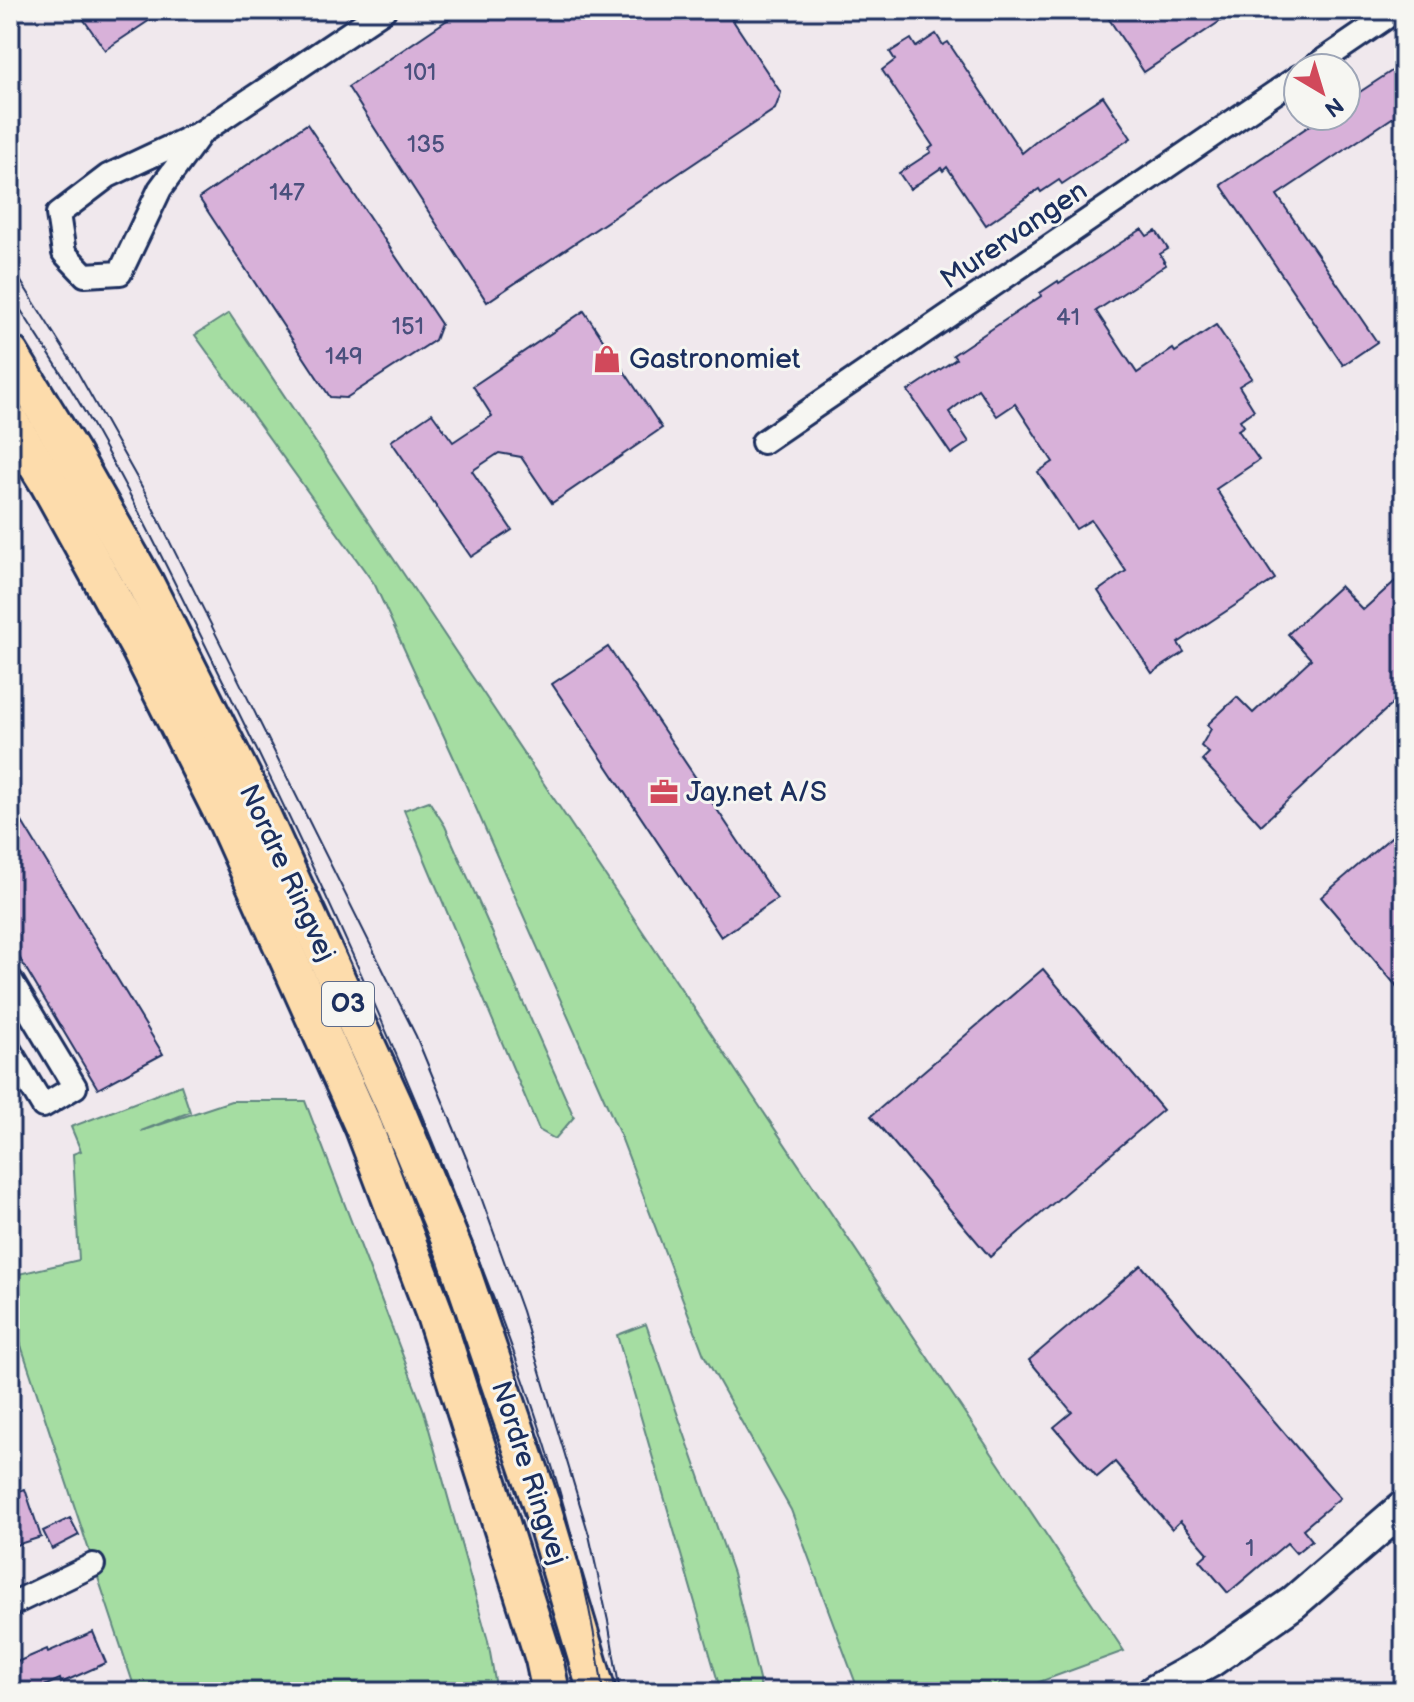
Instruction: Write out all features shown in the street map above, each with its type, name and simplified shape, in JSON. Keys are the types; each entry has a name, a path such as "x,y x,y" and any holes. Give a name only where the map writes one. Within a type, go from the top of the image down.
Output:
{"main road":[{"name":"Nordre Ringvej","path":"10,354 145,583 262,816 394,1105 455,1252 541,1504 597,1692"},
{"name":"Nordre Ringvej","path":"10,422 49,484 131,633 200,768 364,1128 435,1315 544,1659 551,1692"}],"street":[{"path":"202,132 160,189 120,273 85,275 64,253 58,214 108,176 202,132 384,10"},
{"path":"1335,52 1397,10"},
{"name":"Murervangen","path":"763,442 1282,88"},
{"path":"10,979 75,1087 43,1106 10,1051"},
{"path":"1154,1692 1210,1661 1293,1603 1404,1507"},
{"path":"10,1605 93,1565"}],"green space":[{"path":"229,313 1124,1651 1012,1692 859,1692 791,1510 704,1355 621,1137 375,585 195,335"},
{"path":"429,801 445,826 574,1117 555,1139 539,1130 404,810"},
{"path":"181,1085 190,1112 141,1131 231,1101 305,1101 424,1411 488,1641 497,1692 136,1692 10,1312 10,1276 79,1260 73,1154 81,1151 71,1127"},
{"path":"646,1324 733,1573 762,1692 721,1692 617,1335"}],"building":[{"path":"77,10 165,10 105,50"},
{"path":"462,10 726,10 781,93 775,109 487,302 348,87"},
{"path":"1103,10 1237,10 1144,72"},
{"path":"936,34 943,45 948,42 1022,153 1103,96 1131,138 1062,184 1059,180 1041,192 1039,189 986,225 947,167 910,189 899,173 931,152 929,149 933,146 882,70 895,60 890,52 911,39 916,47"},
{"path":"1404,63 1404,110 1277,195 1377,342 1343,365 1221,185 1300,132 1362,132 1362,91"},
{"path":"307,124 441,324 435,340 346,398 330,397 199,198"},
{"path":"1142,229 1147,236 1156,231 1168,249 1160,254 1166,265 1096,311 1137,373 1216,325 1252,378 1239,386 1254,410 1240,420 1244,426 1238,430 1259,460 1216,489 1275,579 1178,643 1184,652 1152,673 1098,591 1126,571 1091,520 1076,529 1038,472 1053,462 1015,404 997,416 978,389 949,412 969,442 951,454 908,391 956,359 953,355 1041,296 1040,293"},
{"path":"584,311 662,428 552,503 521,457 499,453 472,471 512,530 471,557 391,441 432,413 453,442 492,416 473,386"},
{"path":"1404,573 1404,693 1261,825 1202,760 1209,753 1201,746 1211,729 1207,725 1237,697 1253,713 1311,659 1288,634 1340,586 1363,610"},
{"name":"Jay.net A/S","path":"608,647 777,899 721,937 552,684"},
{"path":"10,802 163,1054 98,1089 10,942"},
{"path":"1404,826 1404,995 1321,897"},
{"path":"1043,969 1163,1110 990,1257 871,1116"},
{"path":"1141,1265 1340,1498 1303,1529 1312,1540 1296,1553 1287,1543 1228,1593 1200,1560 1208,1553 1180,1521 1172,1529 1115,1462 1097,1477 1054,1427 1072,1412 1029,1360"},
{"path":"25,1489 41,1537 10,1547 10,1494"},
{"path":"70,1518 79,1535 52,1549 43,1531"},
{"path":"93,1632 106,1663 61,1683 60,1679 31,1692 10,1692 10,1665"}],"tram line":[{"path":"10,264 73,364 146,494 416,1036 472,1172 522,1311 589,1535 620,1692"},
{"path":"10,293 62,373 161,555 346,939 401,1065 477,1254 543,1439 579,1564 603,1692"}],"place":[{"name":"Gastronomiet","path":"607,359"},
{"name":"Jay.net A/S","path":"664,792"}]}
